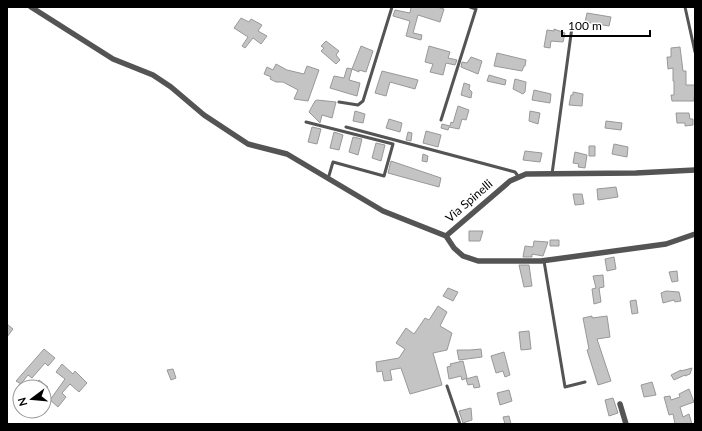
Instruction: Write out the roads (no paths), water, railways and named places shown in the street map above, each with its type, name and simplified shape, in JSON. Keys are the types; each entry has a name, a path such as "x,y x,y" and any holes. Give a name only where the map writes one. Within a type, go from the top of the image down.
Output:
{"street":[{"path":"31,7 113,59 153,75 171,87 204,115 248,144 287,154 383,211 446,236"},
{"path":"518,176 526,174 636,173 695,170"},
{"name":"Via Spinelli","path":"518,176 510,181 446,236 454,248 463,256 478,261 544,261 666,244 695,234"},
{"path":"620,404 626,424"}],"lane":[{"path":"339,102 358,105 362,101 392,7"},
{"path":"441,120 476,9 470,7"},
{"path":"685,7 695,52"},
{"path":"552,174 572,27"},
{"path":"306,122 393,144 384,176 333,162 328,179"},
{"path":"346,127 515,172 518,176"},
{"path":"544,261 565,387 585,382"},
{"path":"447,386 460,424"}]}
